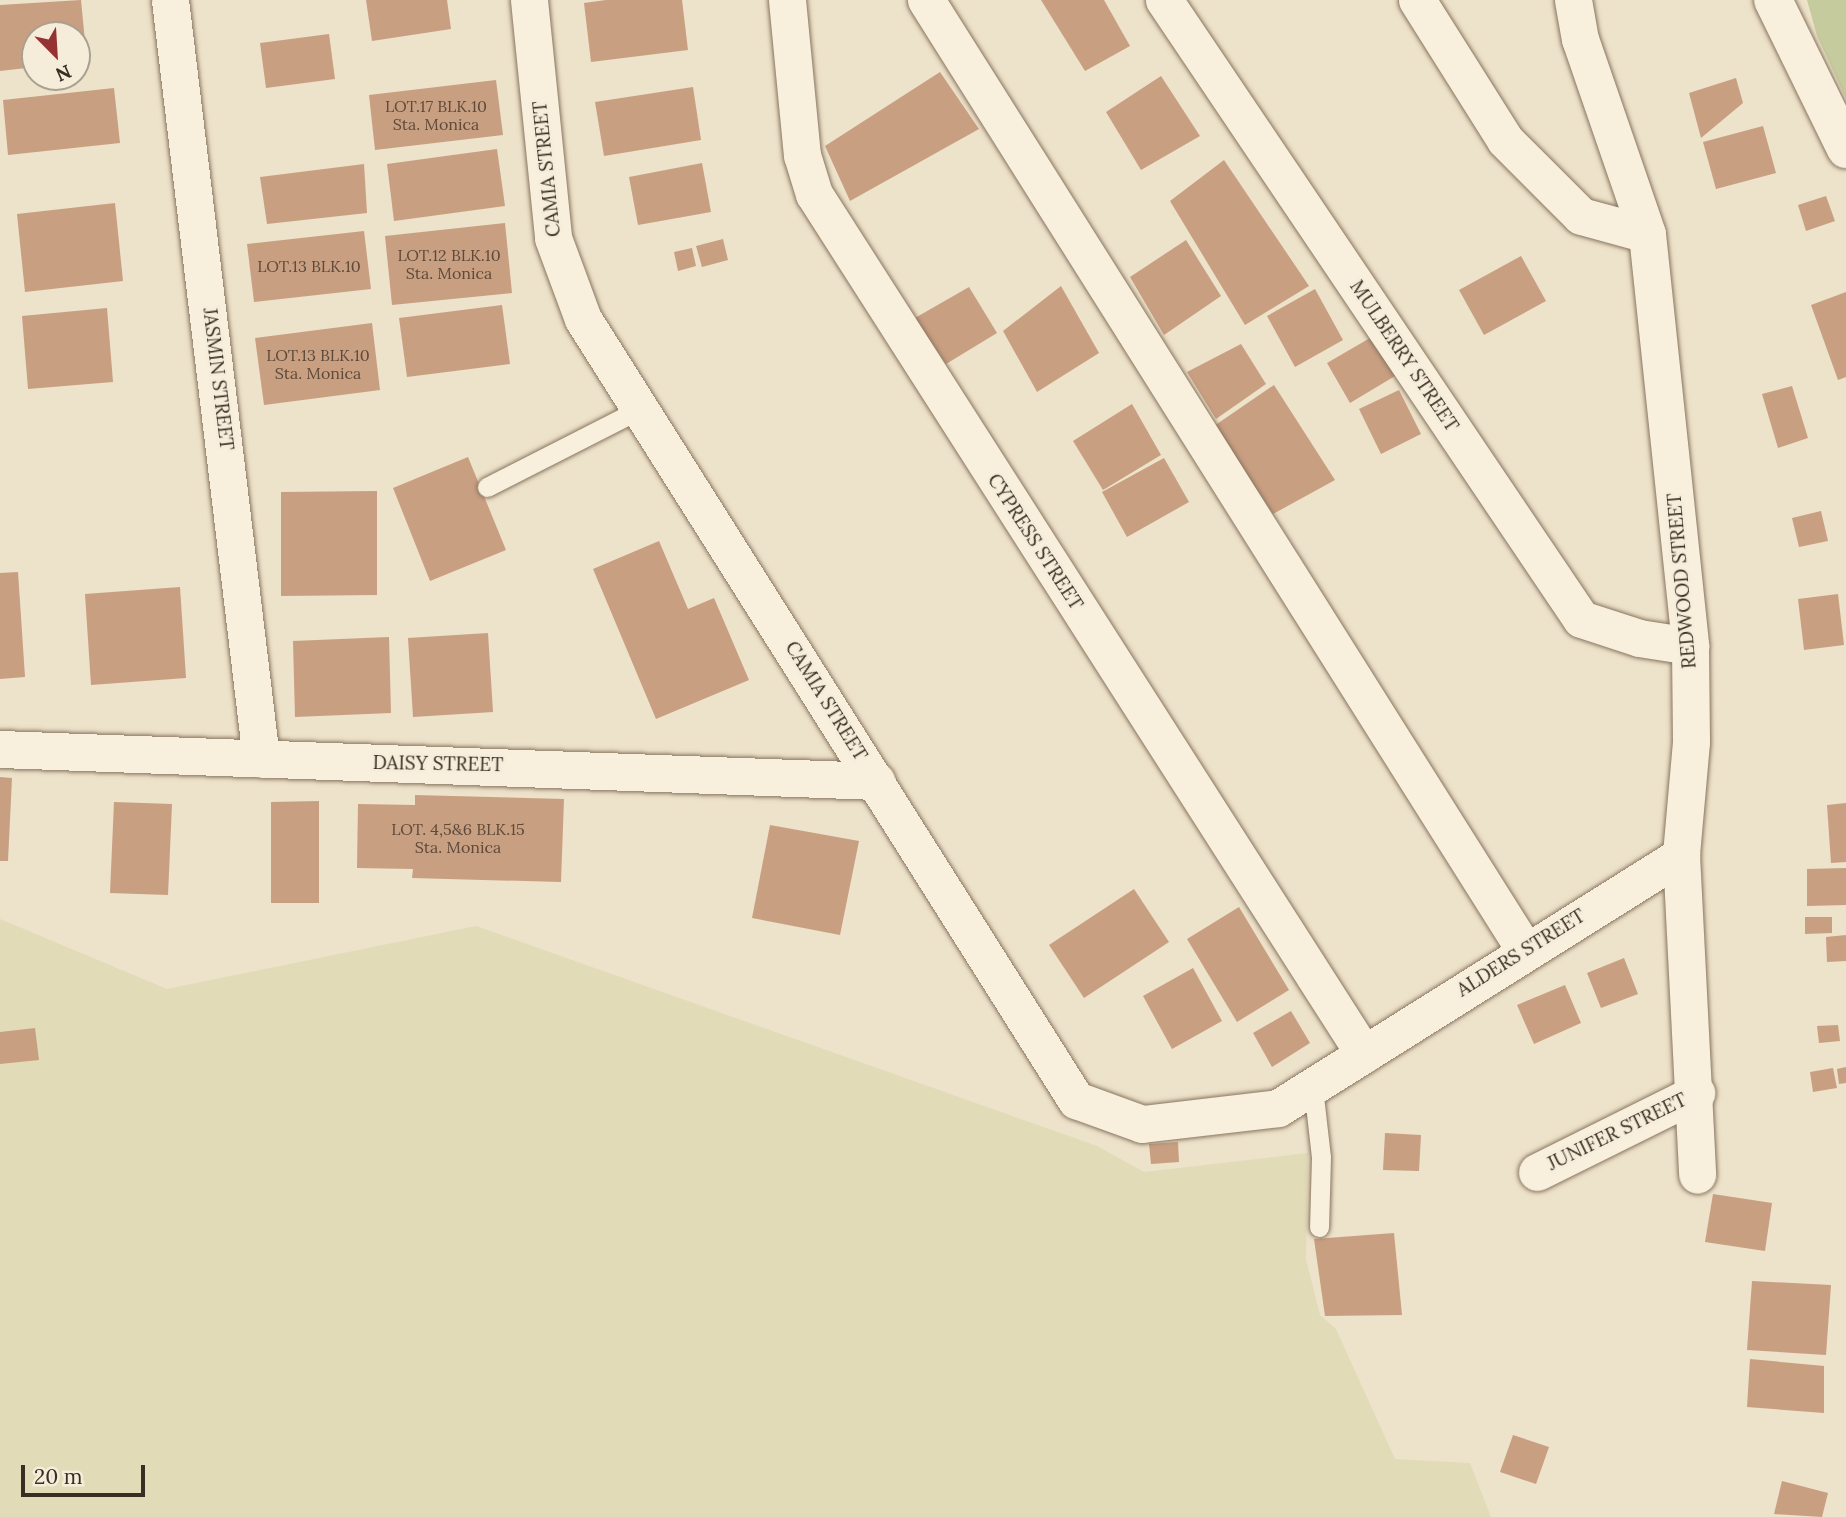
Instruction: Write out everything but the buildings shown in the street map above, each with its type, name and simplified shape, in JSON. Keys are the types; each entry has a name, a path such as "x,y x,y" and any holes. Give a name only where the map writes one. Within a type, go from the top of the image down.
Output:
{"main road":[{"path":"1773,0 1846,149"}],"street":[{"name":"JASMIN STREET","path":"170,0 261,759"},
{"name":"CAMIA STREET","path":"530,0 553,238 583,319 644,407 1076,1100 1142,1124 1195,1121 1278,1108 1364,1054"},
{"name":"CYPRESS STREET","path":"788,0 802,155 814,194 1364,1054"},
{"path":"926,0 1524,949"},
{"name":"MULBERRY STREET","path":"1164,0 1581,619 1639,638 1690,646"},
{"path":"1417,0 1505,140 1581,216 1647,234"},
{"name":"REDWOOD STREET","path":"1573,0 1580,39 1647,234 1690,646 1691,741 1681,855 1696,1093 1697,1175"},
{"name":"DAISY STREET","path":"0,749 876,781"},
{"name":"ALDERS STREET","path":"1364,1054 1524,949 1681,855"},
{"name":"JUNIFER STREET","path":"1537,1172 1696,1093"}],"lane":[{"path":"487,487 644,407"},
{"path":"1313,1087 1321,1157 1319,1227"}],"shaded area":[{"path":"0,919 167,989 476,926 1097,1146 1144,1172 1308,1153 1306,1259 1320,1315 1336,1329 1395,1459 1470,1463 1491,1517 0,1517"}],"green space":[{"path":"1807,0 1846,0 1846,98 1817,36"}]}
